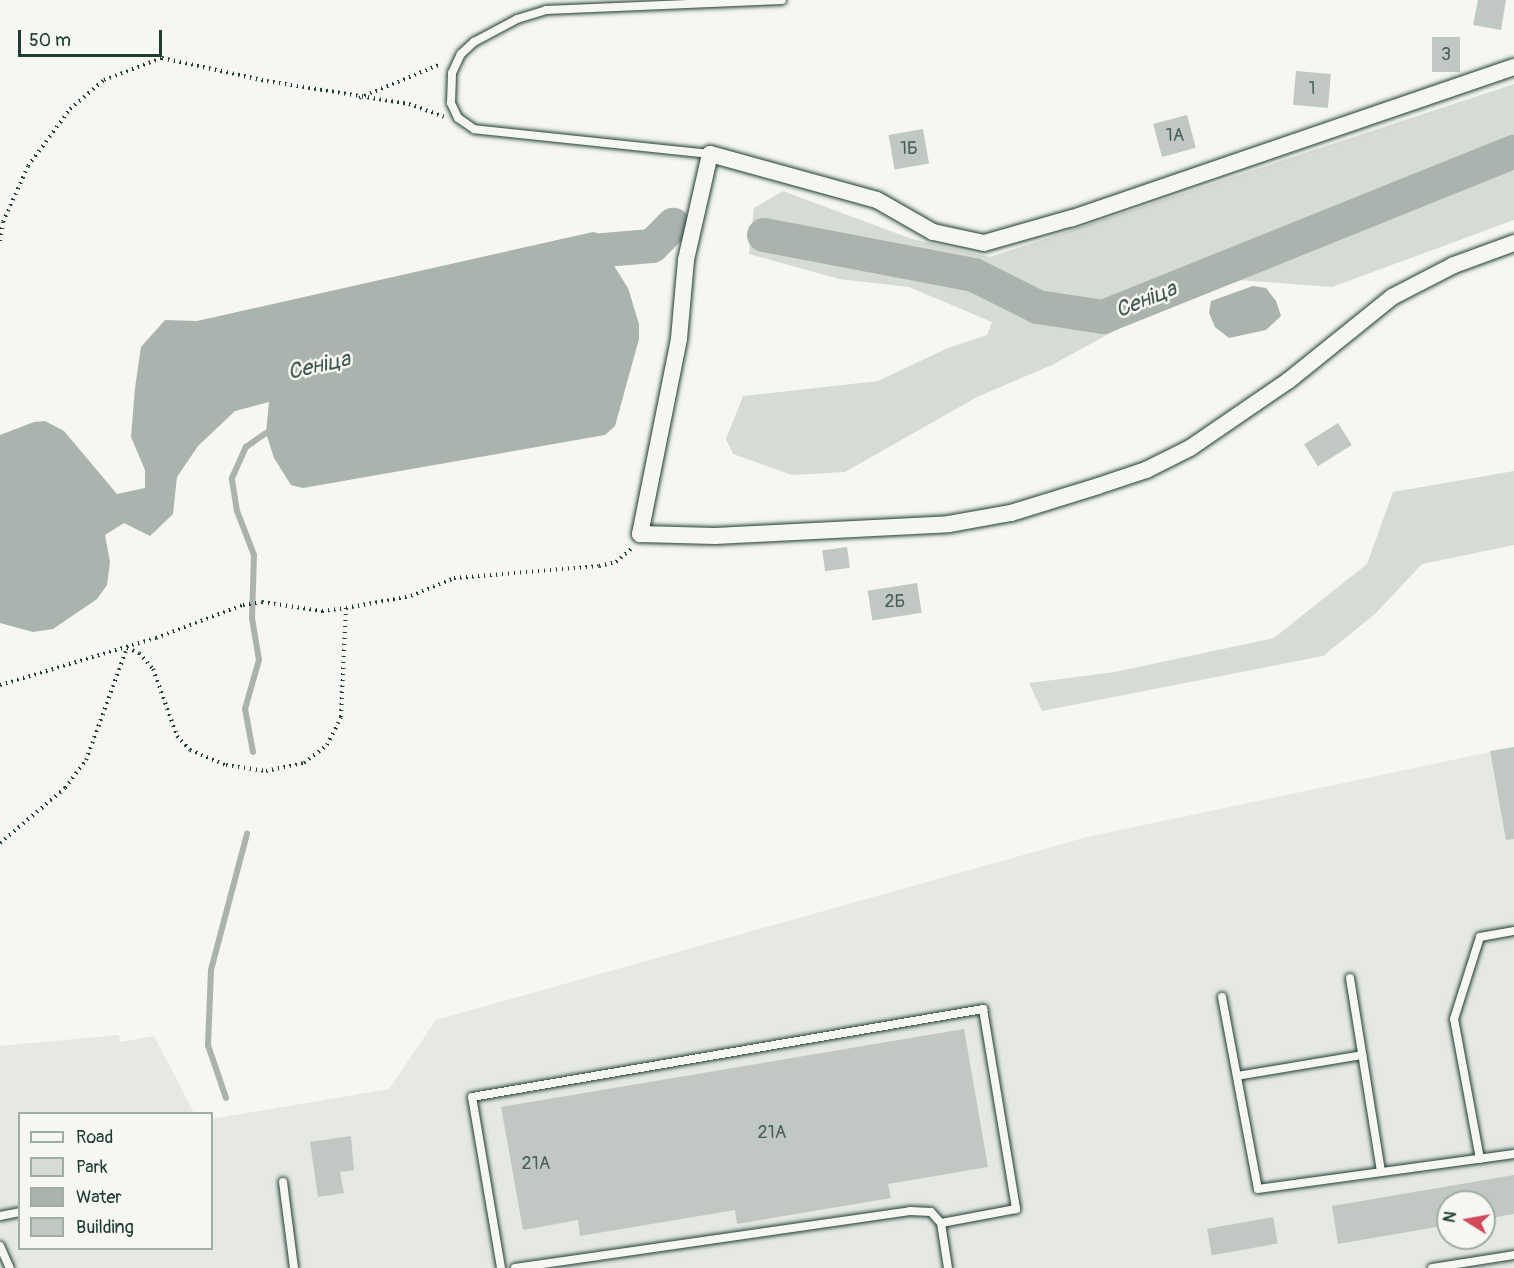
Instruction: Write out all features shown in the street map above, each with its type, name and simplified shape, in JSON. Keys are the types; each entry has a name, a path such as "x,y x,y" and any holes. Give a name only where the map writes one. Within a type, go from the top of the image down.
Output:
{"street":[{"path":"1514,67 1072,218 984,243 933,232 876,201 710,154 686,260 679,339 640,534 715,536 949,524 1011,513 1087,490 1146,470 1190,448 1288,381 1392,297 1454,265 1514,243"}],"lane":[{"path":"710,154 467,126 458,118 449,89 461,54 497,29 546,10 782,0"},
{"path":"1480,1159 1454,1019 1480,937 1514,931"},
{"path":"1350,978 1381,1172"},
{"path":"1222,997 1258,1189 1514,1154"},
{"path":"501,1268 472,1097 983,1009 1016,1209 941,1223"},
{"path":"1237,1076 1362,1055"},
{"path":"283,1182 294,1268"},
{"path":"515,1268 910,1211 931,1212 941,1223 948,1268"},
{"path":"0,1216 18,1212"},
{"path":"0,1246 10,1268"},
{"path":"1432,1268 1514,1255"}],"path":[{"path":"358,98 411,79 461,54"},
{"path":"0,241 3,222 28,166 70,109 104,80 130,67 162,58 358,98 409,104 467,126"},
{"path":"0,685 127,648 243,605 262,602 322,611 411,596 454,578 599,566 628,554 640,534"},
{"path":"127,648 139,654 153,669 177,736 190,750 226,765 266,771 304,763 327,745 341,717 346,608"},
{"path":"0,843 65,788 86,760 127,648"}],"shaded area":[{"path":"1514,747 1514,1268 0,1268 0,1046 119,1035 120,1042 154,1036 193,1112 18,1112 18,1250 213,1250 213,1119 389,1089 436,1020 1087,837"}],"green space":[{"path":"1514,84 1514,220 1332,287 1240,280 1127,324 1052,365 977,397 845,472 792,475 733,454 726,439 743,396 878,381 948,348 987,335 992,322 909,287 839,279 749,254 754,208 783,191 912,239 990,257"},
{"path":"1514,471 1514,545 1422,564 1375,614 1323,656 1042,711 1029,683 1115,672 1274,638 1367,564 1393,492"}],"water":[{"path":"593,232 600,234 604,250 628,288 639,324 639,339 615,426 605,435 303,488 291,485 274,458 266,433 269,402 235,411 198,446 177,477 173,514 150,536 124,523 105,535 110,562 107,585 97,599 53,629 33,632 0,623 0,435 34,422 45,421 64,431 117,494 145,488 145,470 131,437 135,388 141,347 165,320 197,321"},
{"path":"1253,286 1266,288 1276,301 1281,316 1266,330 1229,338 1215,327 1209,313 1211,301"}],"building":[{"path":"1478,0 1506,0 1501,30 1473,25"},
{"path":"1432,37 1460,37 1460,72 1432,72"},
{"path":"1296,71 1331,74 1328,108 1293,105"},
{"path":"1187,115 1196,148 1162,157 1153,124"},
{"path":"923,129 929,163 895,170 889,135"},
{"path":"1338,423 1352,445 1318,466 1304,444"},
{"path":"847,547 850,568 825,571 822,550"},
{"path":"917,583 922,613 872,620 868,591"},
{"path":"1514,747 1514,839 1506,840 1490,751"},
{"path":"964,1029 988,1167 888,1184 891,1198 737,1224 735,1210 580,1236 578,1220 523,1230 501,1107"},
{"path":"351,1136 354,1170 340,1172 344,1193 318,1197 310,1142"},
{"path":"1514,1175 1514,1214 1496,1217 1496,1190 1436,1190 1436,1227 1338,1244 1332,1206"},
{"path":"1273,1217 1278,1244 1212,1255 1207,1229"}],"waterway":[{"name":"Сеніца","path":"764,235 974,275 1038,307 1103,317 1514,152"},
{"name":"Сеніца","path":"575,286 604,250 652,246 673,225"},
{"path":"253,752 245,709 259,660 252,618 254,555 237,511 232,478 246,447 266,433"},
{"path":"226,1098 208,1045 211,970 247,834"}]}
